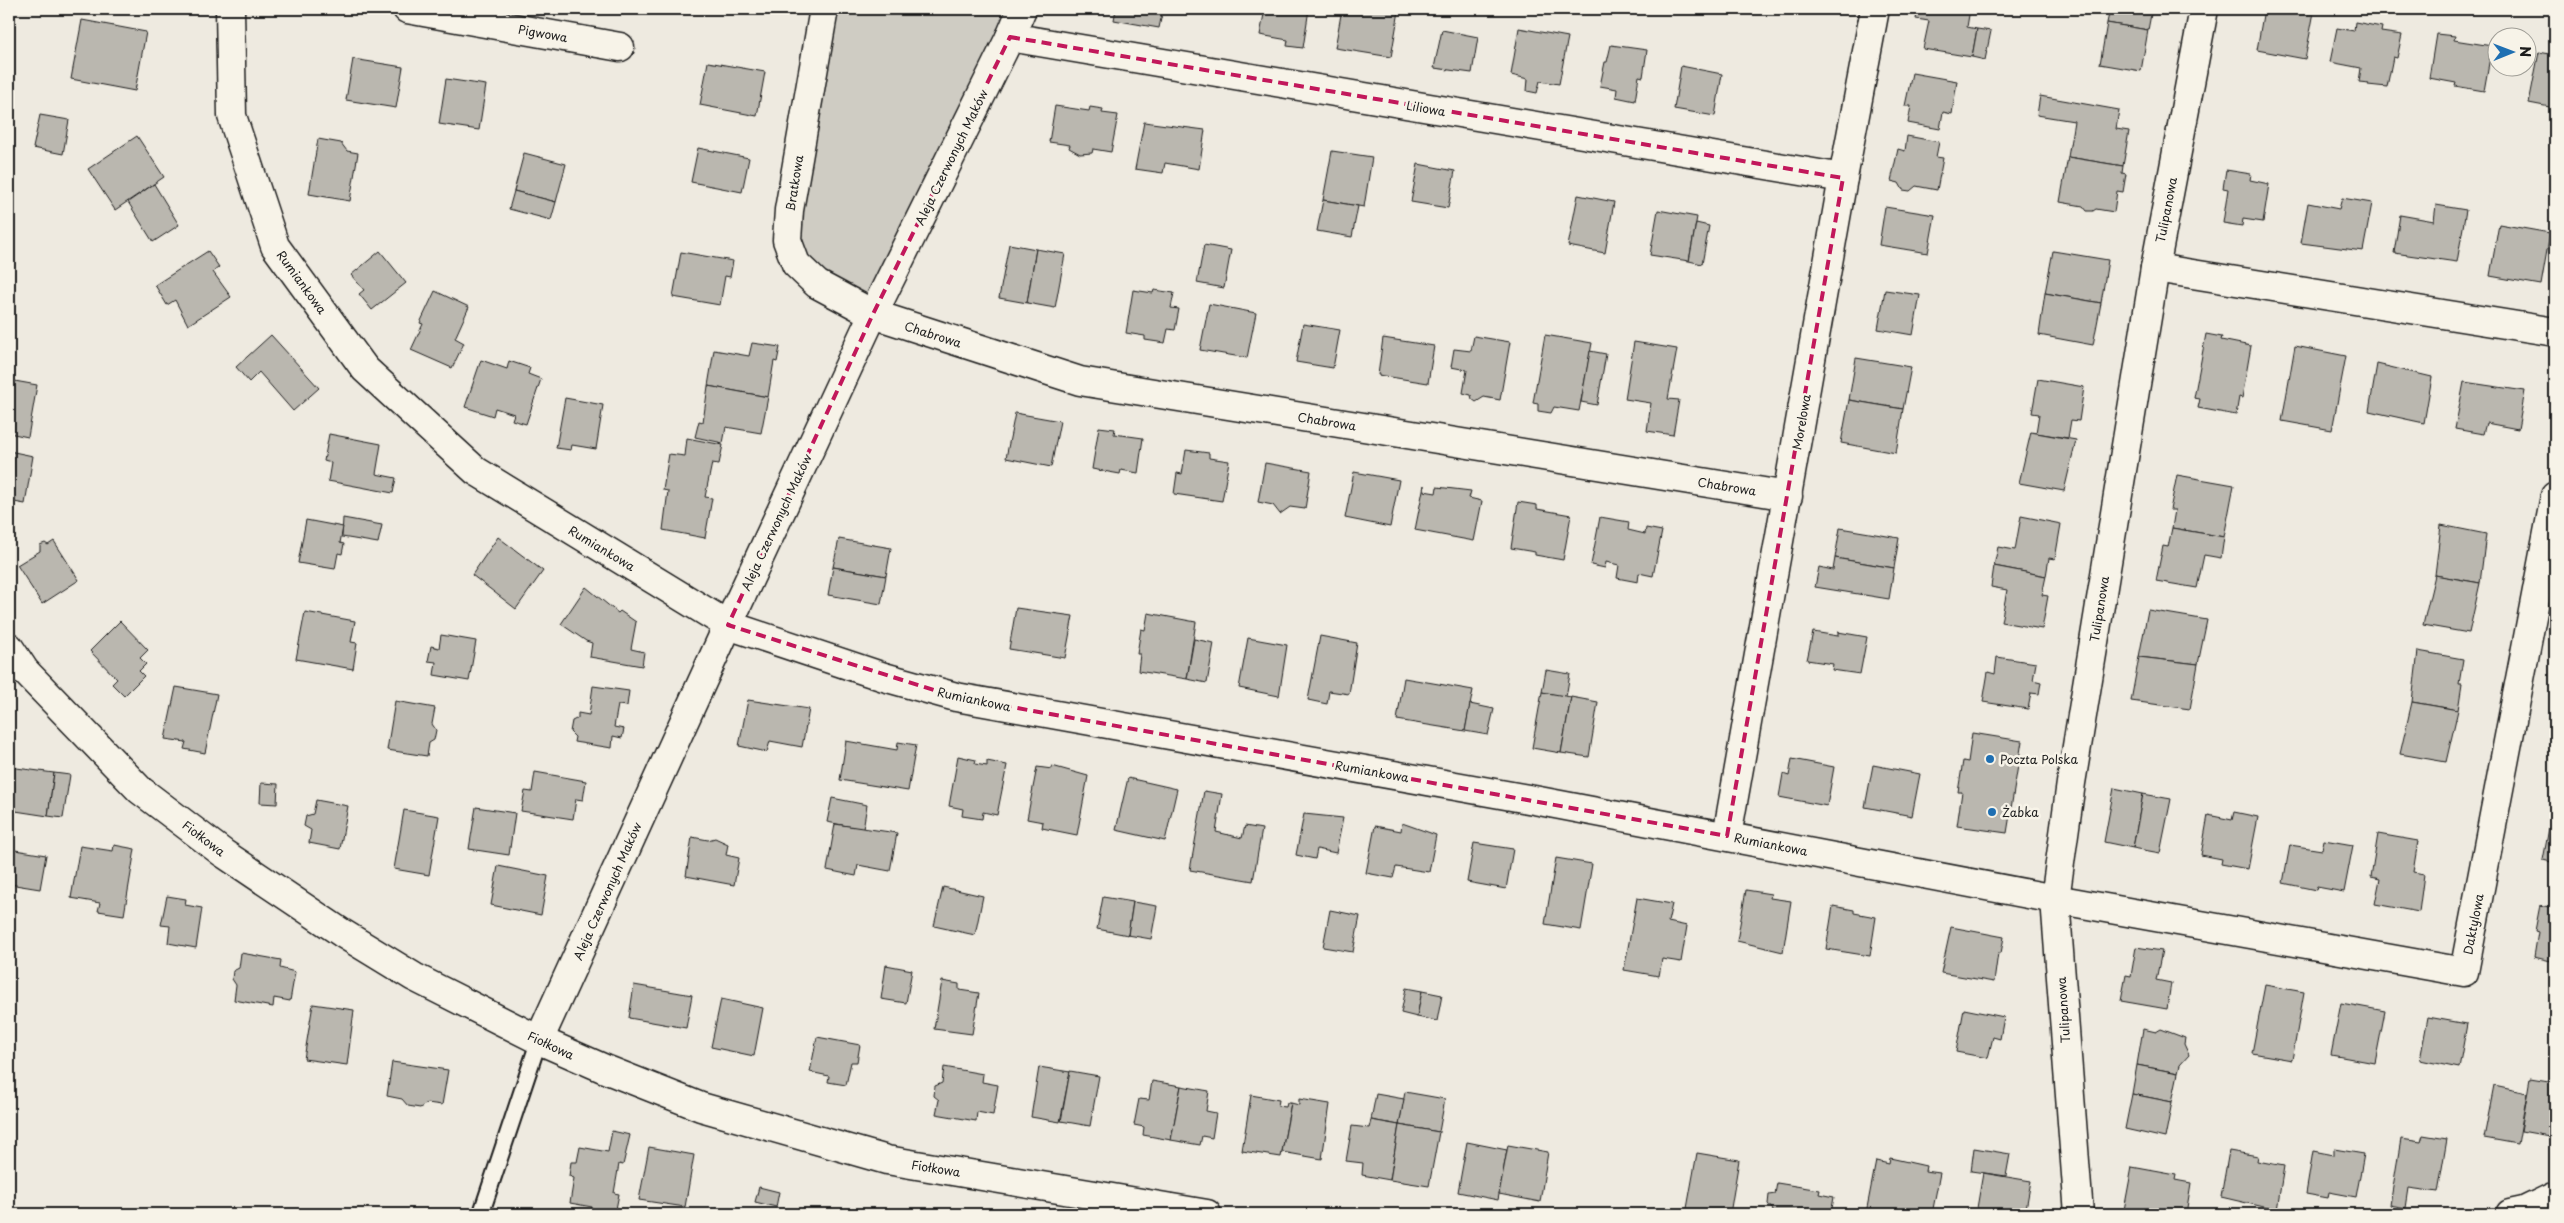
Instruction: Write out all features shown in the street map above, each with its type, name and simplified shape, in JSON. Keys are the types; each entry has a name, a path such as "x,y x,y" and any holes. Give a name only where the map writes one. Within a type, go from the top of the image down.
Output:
{"street":[{"name":"Rumiankowa","path":"230,9 232,116 275,246 366,370 476,471 728,625 884,677 956,698 1728,836 2055,899"},
{"name":"Pigwowa","path":"407,9 620,47"},
{"name":"Bratkowa","path":"824,9 789,210 787,240 796,264 817,284 873,314"},
{"name":"Aleja Czerwonych Maków","path":"539,1040 728,625 873,314 1010,37 1022,9"},
{"name":"Morelowa","path":"1728,836 1843,178 1875,9"},
{"name":"Tulipanowa","path":"2079,1214 2055,899 2073,773 2155,268 2204,9"},
{"name":"Liliowa","path":"1010,37 1843,178"},
{"path":"2155,268 2555,332"},
{"name":"Chabrowa","path":"873,314 1080,381 1788,496"},
{"name":"Daktylowa","path":"2055,899 2464,972 2555,496"},
{"name":"Fiołkowa","path":"9,647 25,671 140,790 223,853 342,933 414,977 539,1040 605,1070 701,1107 887,1160 1207,1214"},
{"path":"2519,1213 2555,1196"}],"lane":[{"path":"481,1214 539,1040"}],"highlighted area":[{"path":"1010,37 1843,178 1727,836 956,697 728,625 873,314"}],"shaded area":[{"path":"825,9 1018,9 872,311 798,263 791,211"}],"building":[{"path":"1116,9 1163,9 1159,28 1114,20"},
{"path":"1265,9 1309,9 1303,48 1287,46 1288,40 1260,35"},
{"path":"1342,9 1399,11 1391,57 1335,48"},
{"path":"1918,9 1970,9 1967,27 1977,29 1972,57 1923,49 1929,21 1916,19"},
{"path":"2110,9 2152,9 2148,30 2107,23"},
{"path":"2264,9 2296,9 2314,12 2305,59 2257,50"},
{"path":"82,20 146,32 135,91 71,79"},
{"path":"2355,22 2382,27 2381,32 2402,35 2397,58 2393,57 2387,87 2359,82 2361,68 2330,62 2337,28 2354,31"},
{"path":"2107,23 2148,30 2141,71 2100,64"},
{"path":"1519,28 1568,37 1559,84 1540,81 1537,93 1527,91 1528,79 1511,75"},
{"path":"1977,29 1991,31 1985,60 1972,57"},
{"path":"1442,30 1478,37 1472,73 1434,68"},
{"path":"2436,34 2455,36 2454,40 2486,45 2486,78 2484,91 2455,86 2456,83 2429,78"},
{"path":"1611,45 1647,50 1643,77 1639,76 1635,101 1616,97 1617,89 1600,86"},
{"path":"2539,52 2555,55 2555,108 2529,103 2534,78 2536,78"},
{"path":"353,59 403,67 396,108 346,100"},
{"path":"708,62 765,72 757,116 700,105"},
{"path":"1681,66 1722,74 1715,116 1674,109"},
{"path":"1912,73 1957,81 1952,114 1943,112 1940,129 1908,123 1911,106 1905,106"},
{"path":"446,79 486,85 479,130 439,124"},
{"path":"2040,96 2119,110 2116,129 2129,131 2123,166 2068,157 2074,121 2037,115"},
{"path":"1055,106 1089,111 1090,107 1103,109 1102,113 1118,115 1111,152 1093,149 1092,153 1080,154 1069,148 1070,145 1049,142"},
{"path":"40,115 69,120 63,154 33,148"},
{"path":"1144,122 1205,130 1199,169 1165,163 1163,173 1135,169"},
{"path":"137,136 164,177 115,210 88,169"},
{"path":"1907,136 1939,142 1936,157 1943,158 1937,190 1916,186 1910,191 1903,190 1899,183 1891,181 1898,149 1905,151"},
{"path":"318,139 341,143 347,151 358,153 350,201 309,194"},
{"path":"698,148 749,158 742,192 691,182"},
{"path":"1332,151 1372,157 1364,207 1323,200"},
{"path":"524,153 566,164 556,202 514,191"},
{"path":"2068,157 2123,166 2122,173 2126,174 2123,192 2117,191 2114,212 2096,209 2087,211 2083,206 2060,202"},
{"path":"1418,164 1455,171 1448,208 1411,202"},
{"path":"2226,170 2251,174 2250,180 2269,184 2263,222 2243,219 2242,226 2223,223 2228,189 2223,188"},
{"path":"154,184 179,225 153,242 128,202"},
{"path":"514,191 556,202 551,220 509,209"},
{"path":"1578,195 1614,202 1605,253 1568,246"},
{"path":"2342,198 2372,203 2363,251 2301,243 2308,203 2339,209"},
{"path":"1323,200 1358,206 1352,237 1317,231"},
{"path":"2436,205 2466,210 2457,262 2394,253 2400,215 2434,221"},
{"path":"1885,207 1935,215 1928,253 1879,245"},
{"path":"1658,210 1697,217 1689,261 1650,255"},
{"path":"1696,223 1709,226 1702,264 1689,261"},
{"path":"2499,224 2550,233 2541,285 2490,276"},
{"path":"1009,244 1036,249 1027,303 999,298"},
{"path":"1204,245 1231,250 1224,288 1197,283"},
{"path":"1036,249 1065,254 1055,308 1027,303"},
{"path":"208,251 219,267 213,272 231,297 188,325 175,300 167,305 155,285"},
{"path":"380,251 406,283 372,310 359,294 364,290 351,275"},
{"path":"2053,251 2108,260 2101,303 2045,293"},
{"path":"681,252 733,261 730,277 725,276 720,305 673,297"},
{"path":"1133,290 1153,293 1154,290 1174,293 1171,308 1179,309 1175,330 1168,329 1165,343 1145,340 1145,336 1126,333"},
{"path":"1885,290 1920,295 1913,335 1878,329"},
{"path":"435,291 469,307 455,338 464,343 452,368 411,350 423,324 420,323"},
{"path":"2045,293 2101,303 2093,345 2039,335"},
{"path":"1209,304 1256,313 1247,358 1200,350"},
{"path":"1303,324 1340,330 1333,368 1296,362"},
{"path":"2206,334 2222,337 2221,340 2251,346 2242,398 2239,397 2236,415 2198,408 2200,399 2194,398"},
{"path":"271,335 319,388 293,411 259,372 249,382 236,367"},
{"path":"1545,335 1592,343 1579,411 1554,407 1551,413 1538,411 1538,404 1533,403"},
{"path":"1474,336 1510,342 1500,400 1484,397 1476,402 1472,399 1471,395 1463,393 1467,370 1451,367 1454,349 1471,351"},
{"path":"1383,338 1434,346 1428,383 1378,375"},
{"path":"1634,342 1677,349 1668,399 1679,400 1673,435 1647,431 1651,403 1625,399"},
{"path":"752,343 780,347 777,362 774,361 768,397 708,386 714,350 749,356"},
{"path":"2295,346 2346,356 2332,430 2282,421"},
{"path":"1590,351 1606,354 1597,405 1581,402"},
{"path":"1856,358 1911,367 1903,409 1849,400"},
{"path":"481,360 507,369 509,361 530,368 528,374 541,379 526,424 512,420 514,414 495,408 493,416 465,407"},
{"path":"2377,364 2432,377 2424,423 2369,411"},
{"path":"2038,379 2084,387 2079,421 2071,420 2068,438 2036,433 2039,414 2032,413"},
{"path":"9,380 37,385 28,437 9,433"},
{"path":"2464,382 2525,391 2518,429 2486,423 2483,434 2455,429"},
{"path":"708,386 768,397 761,433 726,427 723,443 695,437 699,421 703,422"},
{"path":"565,398 603,405 596,449 572,445 571,450 556,448"},
{"path":"1849,400 1903,409 1896,453 1841,443"},
{"path":"1015,413 1060,421 1051,467 1006,458"},
{"path":"1099,427 1115,429 1114,434 1143,438 1138,473 1121,470 1120,474 1092,469"},
{"path":"2031,432 2076,440 2064,491 2019,483"},
{"path":"329,434 381,444 376,474 396,478 393,493 328,481 331,463 324,461"},
{"path":"687,438 723,445 719,464 712,463 705,497 712,498 705,538 663,530 668,491 663,490 669,454 685,456"},
{"path":"1186,450 1209,453 1209,458 1229,461 1222,501 1174,494 1177,473 1182,474"},
{"path":"9,451 33,456 25,504 9,501"},
{"path":"1265,463 1311,471 1305,509 1290,507 1280,514 1273,505 1258,502"},
{"path":"1354,472 1399,480 1390,527 1345,518"},
{"path":"2177,475 2234,485 2224,537 2172,528 2175,510 2170,510"},
{"path":"1424,485 1424,491 1436,493 1437,487 1471,491 1469,498 1482,501 1474,541 1415,530"},
{"path":"1518,502 1537,505 1537,509 1571,515 1563,560 1511,548"},
{"path":"2021,516 2061,524 2055,559 2049,558 2046,576 1994,566 1998,547 2015,550"},
{"path":"1600,517 1629,522 1628,530 1645,534 1646,528 1662,531 1653,576 1639,573 1638,582 1617,578 1619,565 1606,562 1605,568 1591,565"},
{"path":"343,518 382,525 378,543 342,537"},
{"path":"306,520 343,527 340,543 344,544 342,554 338,553 335,569 298,563"},
{"path":"2441,525 2486,534 2480,583 2435,575"},
{"path":"1840,528 1899,538 1894,568 1835,558"},
{"path":"2172,528 2224,537 2221,558 2204,555 2197,588 2156,581 2163,546 2168,547"},
{"path":"498,537 543,571 516,609 472,575"},
{"path":"839,539 891,548 886,576 833,567"},
{"path":"54,541 79,580 42,604 17,565 40,551 40,545 45,543 48,545"},
{"path":"1835,558 1894,568 1889,599 1815,587 1819,567 1833,570"},
{"path":"1994,566 2046,576 2042,595 2048,596 2042,629 2001,622 2007,590 1991,587"},
{"path":"833,567 886,576 881,604 828,595"},
{"path":"2435,575 2480,583 2469,633 2423,625"},
{"path":"586,587 618,613 620,611 636,622 631,649 644,652 642,666 590,657 592,643 561,624"},
{"path":"1016,608 1073,616 1065,658 1009,649"},
{"path":"2148,610 2207,620 2198,664 2139,657"},
{"path":"305,612 355,621 351,642 357,643 353,669 296,659"},
{"path":"1148,613 1196,622 1187,679 1138,671 1140,654 1137,654 1141,629 1145,630"},
{"path":"120,621 148,650 140,658 146,664 139,671 144,676 124,696 112,684 117,679 90,651"},
{"path":"1813,632 1838,636 1838,632 1867,637 1860,674 1832,670 1833,664 1807,660"},
{"path":"441,635 476,641 469,681 434,675 436,662 428,661 431,646 439,648"},
{"path":"1320,636 1357,643 1349,694 1329,691 1327,704 1308,700"},
{"path":"1248,638 1287,645 1279,696 1239,688"},
{"path":"1194,639 1214,643 1207,683 1187,679"},
{"path":"2418,651 2463,659 2459,684 2462,684 2458,710 2412,702"},
{"path":"1997,657 2036,663 2033,680 2041,682 2039,694 2031,693 2028,709 1983,702 1988,672 1995,674"},
{"path":"2139,657 2198,664 2190,709 2131,701"},
{"path":"1546,670 1570,674 1566,697 1542,692"},
{"path":"1404,678 1473,690 1465,731 1397,720"},
{"path":"593,686 629,691 627,706 618,705 614,727 624,729 622,738 613,736 612,748 574,742 575,737 570,732 572,721 578,718 578,713 589,715"},
{"path":"176,687 217,694 205,753 184,749 186,742 165,739"},
{"path":"1542,692 1571,697 1561,753 1532,748"},
{"path":"1571,697 1598,702 1589,757 1561,753"},
{"path":"748,700 809,709 802,747 770,741 767,752 739,746"},
{"path":"395,701 435,708 432,724 436,730 434,740 429,743 427,756 387,750"},
{"path":"2412,702 2458,710 2446,762 2400,754"},
{"path":"1470,704 1494,709 1488,735 1465,731"},
{"path":"1972,733 2022,741 2007,833 1957,826 1962,792 1958,792 1963,761 1968,762"},
{"path":"846,741 897,750 898,742 916,745 908,791 840,780"},
{"path":"958,756 976,760 975,764 987,766 987,761 1007,765 997,815 983,812 982,819 962,816 963,809 949,806"},
{"path":"1792,759 1834,767 1827,806 1779,797 1783,774 1789,776"},
{"path":"1873,765 1920,774 1912,816 1865,807"},
{"path":"1052,766 1088,776 1077,835 1042,828 1043,822 1027,819 1037,767 1052,769"},
{"path":"9,767 54,773 48,816 9,810"},
{"path":"535,772 586,781 583,800 576,799 573,819 521,811 525,791 532,792"},
{"path":"54,773 70,775 63,818 48,816"},
{"path":"1128,778 1177,789 1165,841 1116,830"},
{"path":"261,783 278,784 277,804 260,803"},
{"path":"2114,788 2143,794 2133,848 2104,842"},
{"path":"1204,791 1222,794 1216,832 1242,838 1245,826 1262,829 1253,881 1190,870"},
{"path":"2143,794 2171,799 2160,853 2133,848"},
{"path":"832,798 867,805 863,829 827,822"},
{"path":"316,800 348,806 340,849 309,843 311,830 304,826 306,816 313,814"},
{"path":"476,807 515,813 509,855 469,849"},
{"path":"404,810 439,816 429,875 394,869"},
{"path":"2234,812 2258,817 2248,869 2221,864 2222,859 2201,855 2208,815 2232,820"},
{"path":"1304,814 1343,818 1336,853 1317,849 1315,859 1296,855"},
{"path":"1402,823 1436,835 1429,872 1396,867 1393,878 1366,873 1375,826 1401,831"},
{"path":"2550,823 2555,824 2555,863 2543,860"},
{"path":"835,824 897,833 890,871 858,865 856,876 827,870"},
{"path":"2378,834 2418,841 2413,872 2424,874 2419,912 2375,904 2380,879 2371,877"},
{"path":"692,837 708,840 715,838 728,844 726,855 739,858 734,885 686,876"},
{"path":"2324,840 2353,845 2344,892 2317,887 2316,890 2283,883 2290,845 2322,850"},
{"path":"1474,843 1513,849 1506,889 1467,882"},
{"path":"114,845 135,849 124,915 98,911 100,903 71,898 80,846 113,851"},
{"path":"9,849 46,855 40,889 9,884"},
{"path":"1556,858 1592,864 1581,930 1545,924"},
{"path":"498,866 548,876 541,915 491,905"},
{"path":"943,887 983,896 975,935 934,926"},
{"path":"1746,890 1771,894 1770,898 1791,901 1783,952 1737,941"},
{"path":"167,896 186,899 185,905 202,908 196,948 168,943 170,926 161,925"},
{"path":"1103,897 1133,902 1128,935 1097,929"},
{"path":"1637,898 1672,904 1668,922 1687,926 1681,962 1662,959 1659,976 1624,970"},
{"path":"1133,902 1157,906 1151,939 1128,935"},
{"path":"2540,905 2555,908 2555,962 2534,957 2538,932 2535,931"},
{"path":"1833,906 1854,910 1854,913 1876,917 1870,956 1826,949"},
{"path":"1330,910 1360,916 1353,952 1323,947"},
{"path":"1951,927 2004,937 2001,953 1998,953 1994,982 1941,973"},
{"path":"2136,947 2162,951 2156,980 2171,983 2167,1009 2121,1001 2126,975 2131,976"},
{"path":"241,953 281,960 280,968 295,972 290,1001 274,998 273,1007 234,1000 236,985 232,979 233,971 239,968"},
{"path":"886,965 912,970 906,1003 881,999"},
{"path":"942,981 959,984 959,990 979,993 972,1034 934,1029"},
{"path":"634,985 692,995 686,1028 629,1018"},
{"path":"2265,985 2304,992 2292,1060 2252,1053"},
{"path":"1406,988 1422,991 1417,1017 1401,1013"},
{"path":"1422,991 1442,995 1437,1021 1417,1017"},
{"path":"721,999 763,1008 754,1056 711,1047"},
{"path":"2341,1003 2385,1011 2375,1063 2331,1055"},
{"path":"313,1004 354,1010 347,1065 304,1059"},
{"path":"1964,1009 2004,1017 2000,1039 1993,1037 1988,1058 1956,1052"},
{"path":"2428,1017 2467,1024 2459,1068 2420,1060"},
{"path":"2143,1029 2156,1032 2161,1029 2185,1038 2184,1044 2189,1055 2180,1065 2178,1073 2137,1065"},
{"path":"817,1037 860,1045 857,1062 851,1062 846,1085 828,1082 829,1076 810,1072"},
{"path":"392,1062 448,1070 442,1105 427,1103 420,1108 408,1106 402,1099 387,1096"},
{"path":"2137,1065 2178,1073 2172,1102 2132,1094"},
{"path":"944,1067 983,1074 982,1082 998,1085 993,1115 977,1112 976,1121 936,1114 939,1100 934,1096 935,1086 942,1083"},
{"path":"1039,1067 1070,1072 1060,1122 1031,1117"},
{"path":"1070,1071 1099,1076 1090,1126 1061,1121"},
{"path":"2530,1078 2555,1082 2555,1137 2521,1131"},
{"path":"1152,1081 1181,1086 1171,1140 1143,1135 1144,1127 1134,1125 1139,1099 1149,1100"},
{"path":"1181,1086 1209,1091 1206,1111 1216,1113 1212,1138 1202,1136 1200,1145 1171,1140"},
{"path":"2494,1086 2527,1093 2518,1144 2484,1138"},
{"path":"1405,1092 1445,1099 1439,1132 1399,1125"},
{"path":"1376,1094 1404,1099 1399,1125 1371,1120"},
{"path":"2132,1094 2172,1102 2165,1138 2125,1129"},
{"path":"1251,1095 1279,1100 1278,1106 1286,1107 1287,1103 1291,1103 1281,1157 1242,1151"},
{"path":"1299,1099 1330,1104 1322,1159 1282,1152 1291,1103 1299,1105"},
{"path":"1371,1120 1399,1125 1390,1180 1362,1175 1363,1163 1346,1161 1352,1126 1369,1128"},
{"path":"1399,1125 1439,1132 1429,1186 1390,1180"},
{"path":"612,1131 630,1135 623,1165 619,1164 614,1193 619,1194 615,1214 591,1213 592,1207 570,1203 574,1178 569,1176 571,1162 577,1162 580,1147 608,1152"},
{"path":"2423,1135 2447,1139 2438,1192 2409,1188 2406,1208 2390,1205 2401,1139 2421,1142"},
{"path":"1467,1142 1507,1150 1498,1200 1458,1192"},
{"path":"1508,1145 1548,1152 1540,1202 1499,1194"},
{"path":"649,1147 694,1155 685,1207 639,1200"},
{"path":"1974,1148 2010,1154 2006,1176 1971,1171"},
{"path":"2334,1149 2364,1154 2356,1197 2329,1192 2328,1198 2306,1194 2313,1151 2334,1155"},
{"path":"2229,1151 2258,1156 2257,1161 2284,1166 2277,1210 2221,1197"},
{"path":"1697,1153 1739,1160 1730,1214 1686,1214"},
{"path":"1890,1158 1926,1166 1925,1171 1940,1173 1932,1214 1866,1213 1876,1161 1889,1164"},
{"path":"2132,1167 2176,1175 2175,1180 2191,1183 2186,1214 2149,1214 2124,1210"},
{"path":"1983,1173 2031,1181 2025,1214 1976,1214"},
{"path":"1777,1183 1820,1190 1819,1194 1834,1197 1831,1214 1772,1214 1773,1210 1768,1204 1769,1195 1775,1194"},
{"path":"759,1187 779,1192 776,1207 755,1202"}],"place":[{"name":"Poczta Polska","path":"1990,759"},
{"name":"Żabka","path":"1992,812"}]}
